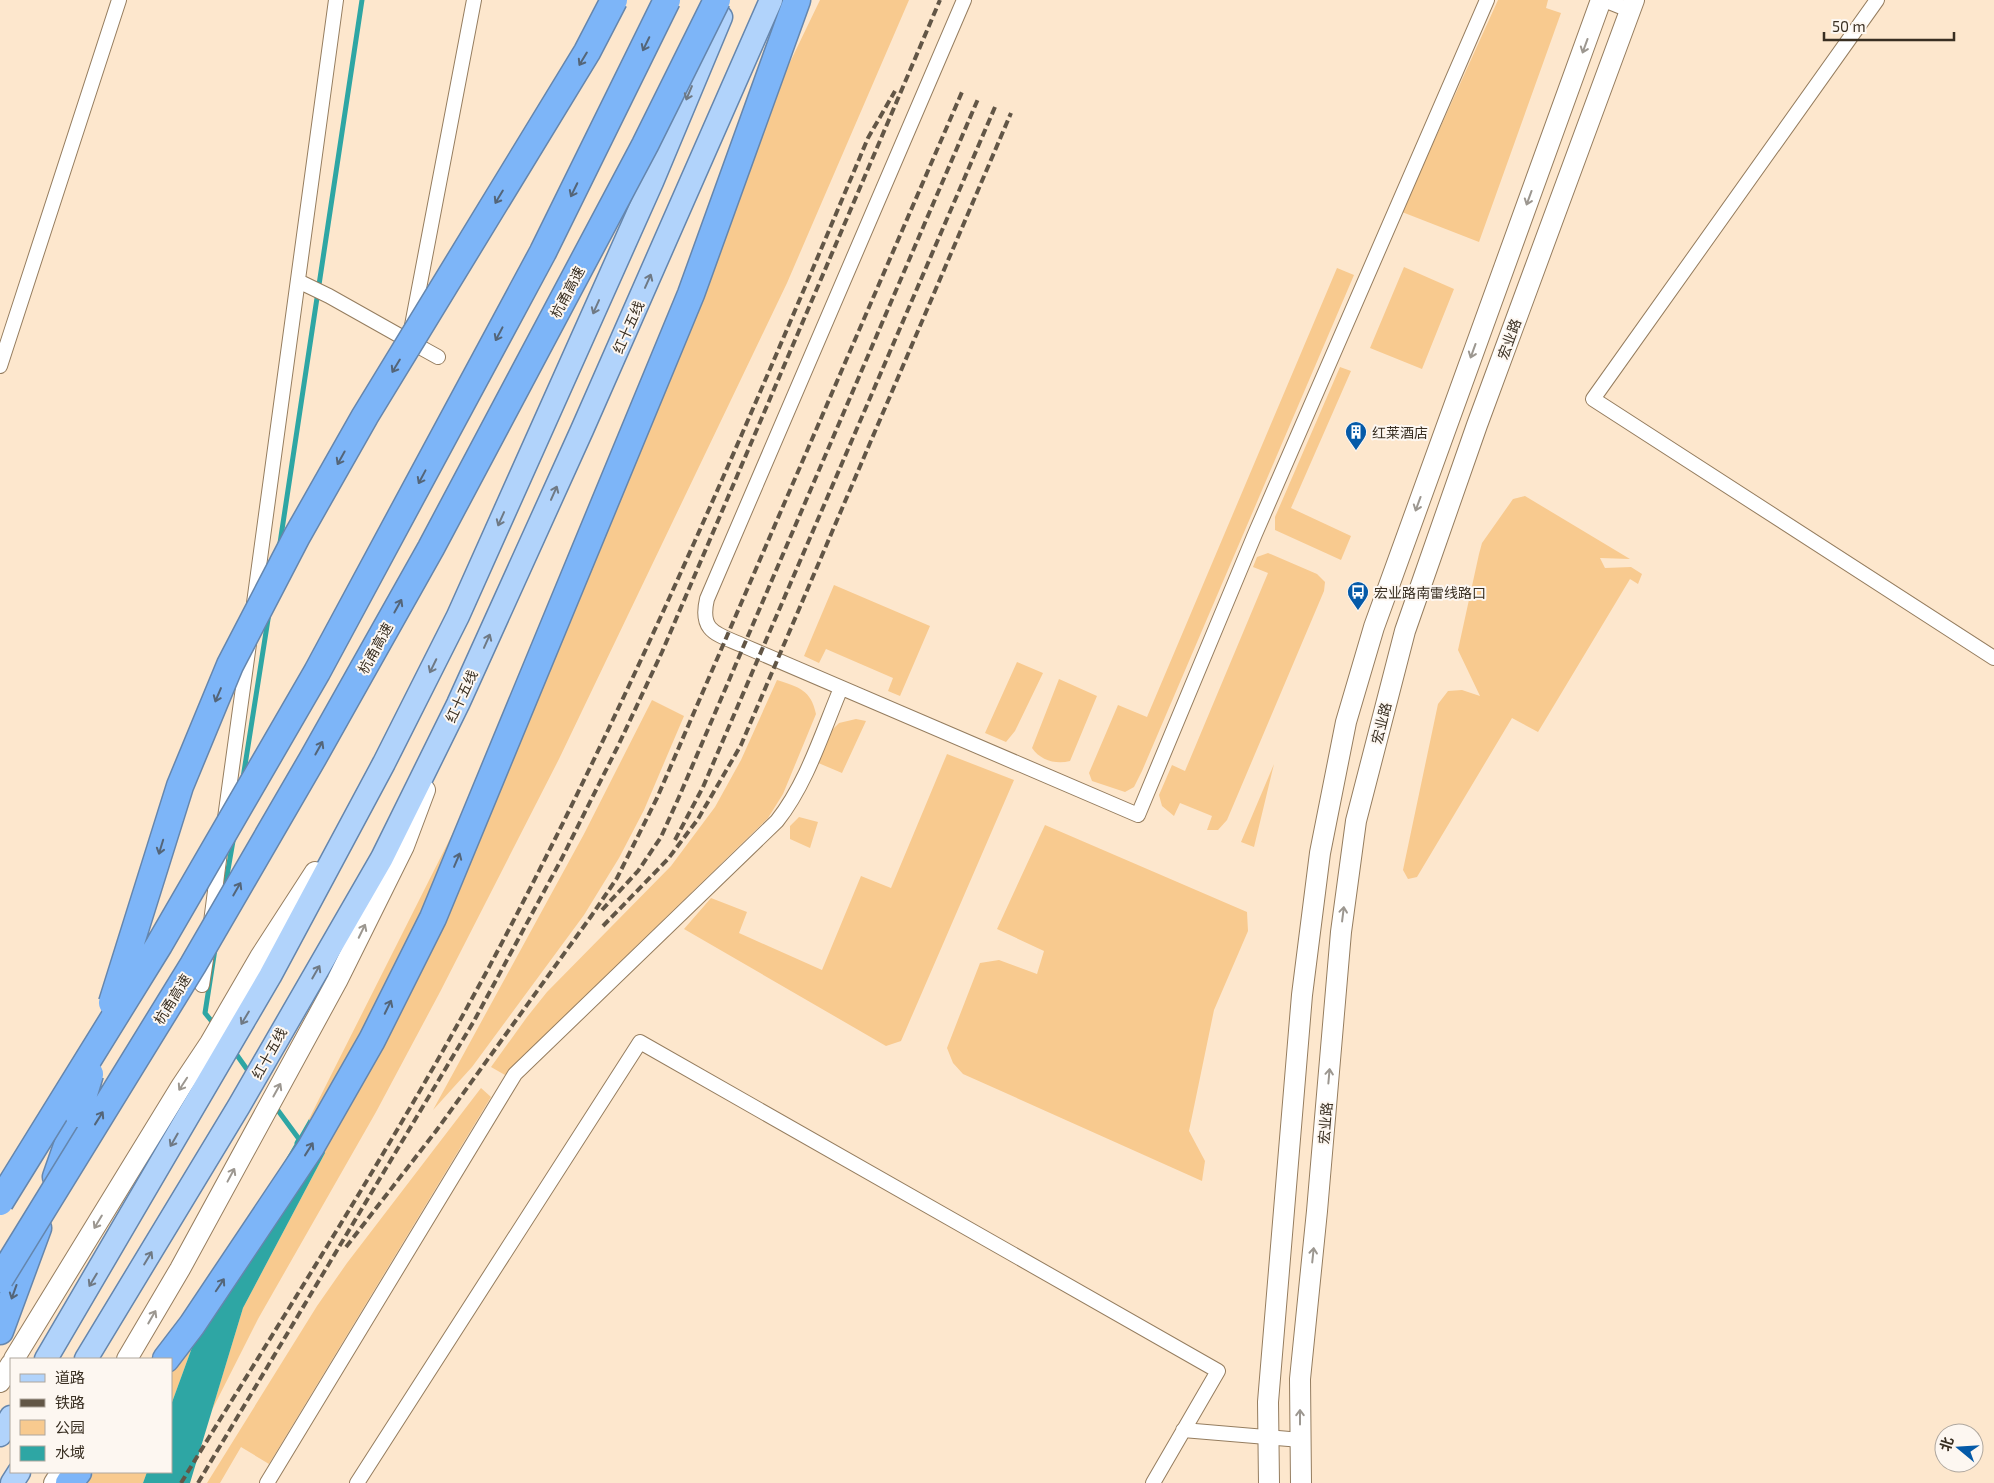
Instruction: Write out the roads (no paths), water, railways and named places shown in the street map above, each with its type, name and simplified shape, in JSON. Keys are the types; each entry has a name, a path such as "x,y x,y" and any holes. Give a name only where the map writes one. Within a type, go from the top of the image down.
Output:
{"highway":[{"path":"0,1331 78,1114 180,786 230,665 297,536 365,416 587,52 614,0"},
{"path":"0,1202 159,945 317,672 543,252 667,0"},
{"name":"杭甬高速","path":"0,1278 193,965 314,758 431,548 646,145 717,0"},
{"path":"167,1358 192,1325 311,1147 372,1040 433,918 691,294 798,0"},
{"path":"69,1483 77,1473"}],"main road":[{"path":"47,1358 216,1067 265,967 384,763 466,598 648,191 728,0"},
{"name":"红十五线","path":"87,1358 239,1106 382,858 455,710 582,430 771,0"},
{"path":"0,1435 10,1419"}],"street":[{"path":"0,366 119,0"},
{"path":"202,985 302,284 336,0"},
{"path":"409,341 474,0"},
{"path":"964,0 707,599 704,613 706,623 712,630 841,688 1138,815 1255,534 1486,0"},
{"path":"1270,1483 1269,1392 1302,995 1320,853 1346,722 1374,627 1603,0 1631,5"},
{"path":"1878,0 1593,399 1994,658"},
{"name":"宏业路","path":"1301,1483 1300,1380 1317,1211 1341,932 1356,822 1404,631 1480,416 1631,5"},
{"path":"302,284 329,296 438,357"},
{"path":"267,1483 515,1074 777,821 791,804 800,788 841,688"},
{"path":"128,1358 180,1269 337,981 404,846 455,710"},
{"path":"15,1358 182,1084 265,967"},
{"path":"357,1483 640,1042 1218,1371 1153,1483"},
{"path":"0,1382 10,1366"},
{"path":"1183,1430 1301,1440"}],"water":[{"path":"309,1119 325,1153 243,1308 190,1483 143,1483 147,1473 172,1473 172,1402 217,1279"}],"waterway":[{"path":"280,543 362,0"},
{"path":"243,778 269,613"},
{"path":"225,887 233,841"},
{"path":"214,1024 205,1013 215,949"},
{"path":"234,1051 251,1075"},
{"path":"274,1105 299,1139 297,1143"}],"railway":[{"path":"198,1483 474,1021 561,860 662,652 940,0"},
{"path":"181,1483 343,1221 459,1022 496,954 597,753 645,652 781,344 868,138 895,91"},
{"path":"346,1247 436,1131 617,878 657,798 962,92"},
{"path":"602,910 638,871 661,837 978,99"},
{"path":"675,840 703,787 995,107"},
{"path":"603,926 668,859 698,819 741,745 1011,113"}],"place":[{"name":"红莱酒店","path":"1356,451"},
{"name":"宏业路南雷线路口","path":"1358,611"}]}
